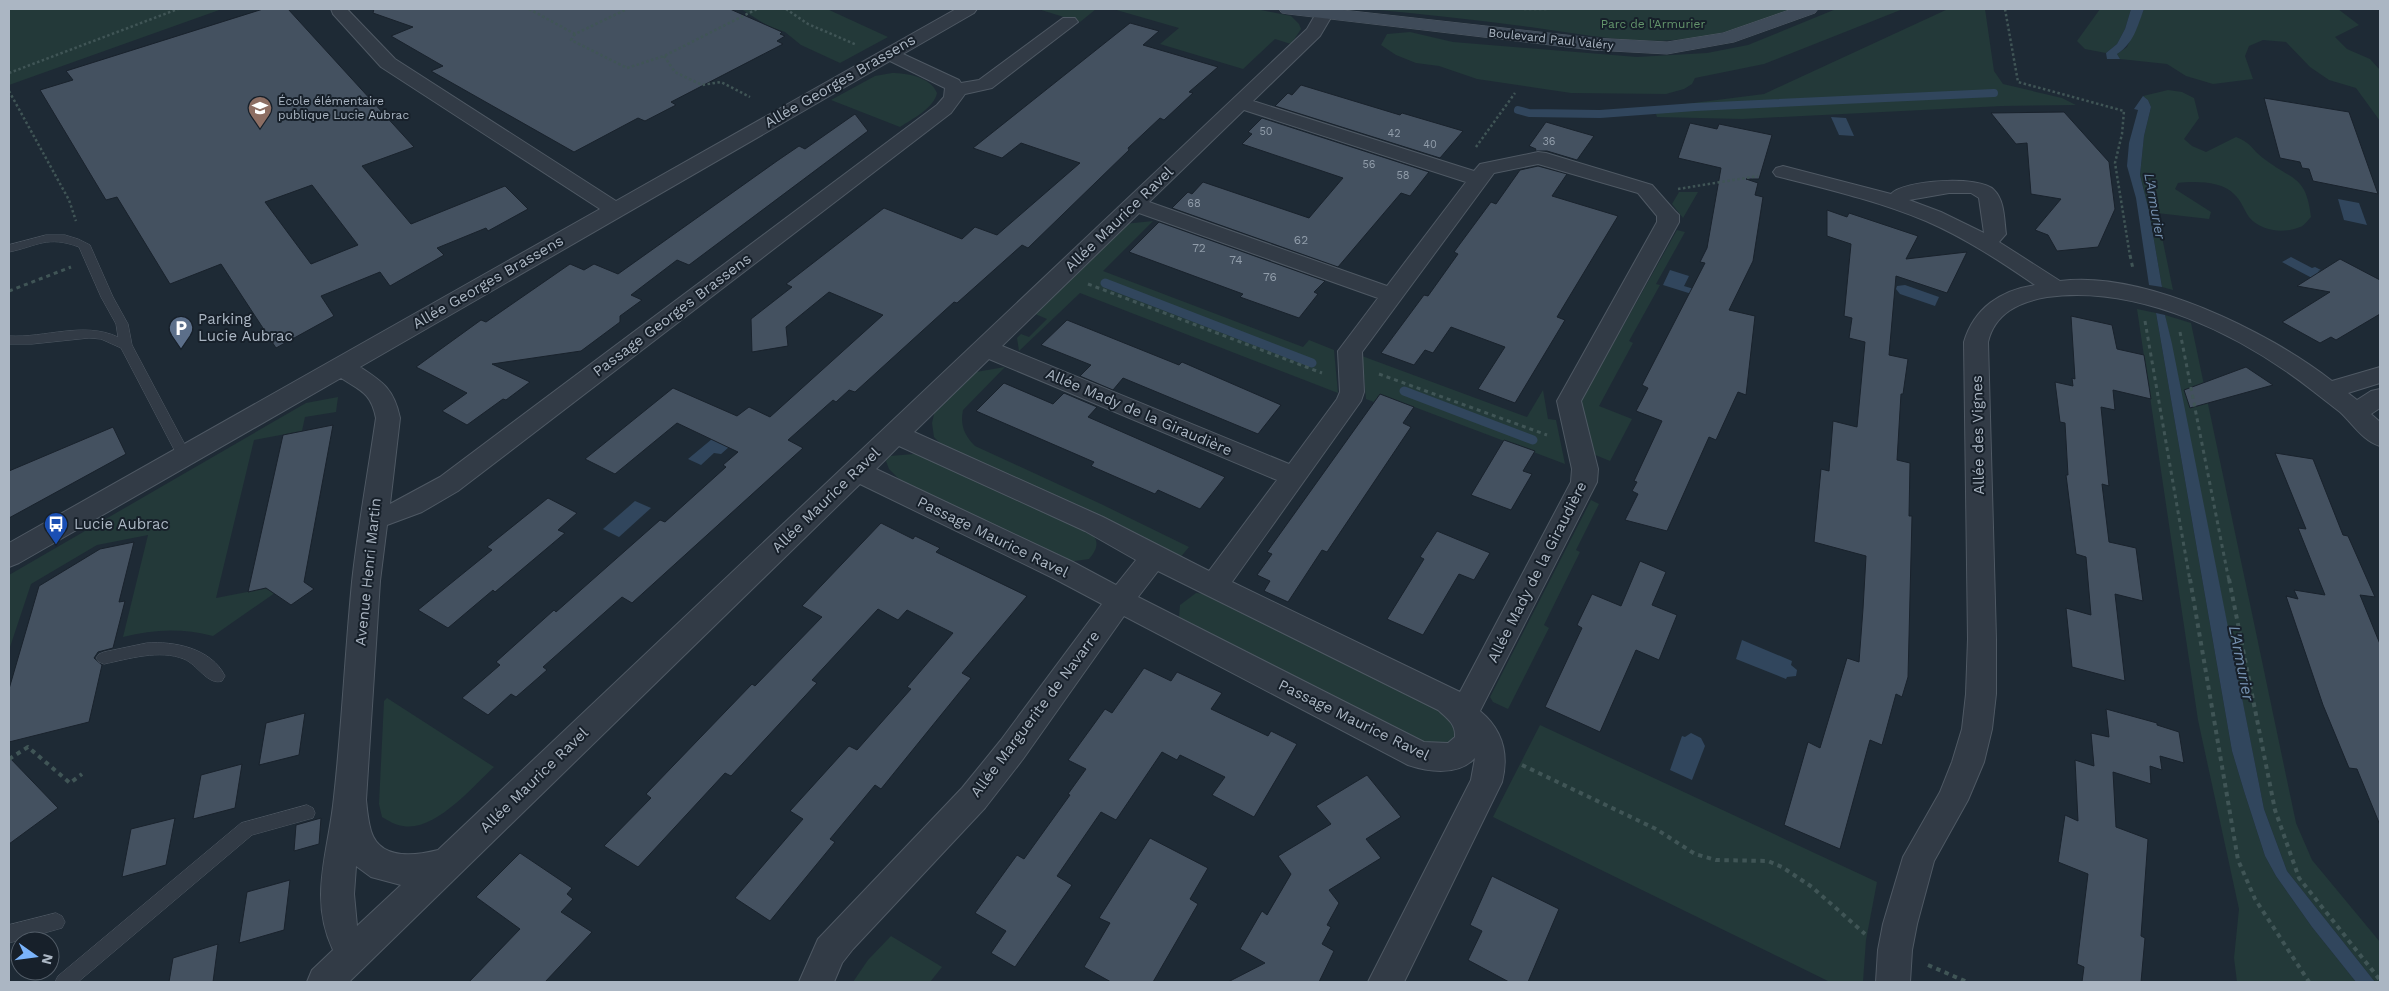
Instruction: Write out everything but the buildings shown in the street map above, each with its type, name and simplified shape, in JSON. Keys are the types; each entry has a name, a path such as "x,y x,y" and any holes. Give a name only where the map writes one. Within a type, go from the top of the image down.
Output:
{"street":[{"name":"Allée Georges Brassens","path":"9,556 614,209 968,9"},
{"name":"Boulevard Paul Valéry","path":"1288,9 1593,44 1667,48 1727,38 1809,9"},
{"path":"339,10 388,63 614,209"},
{"name":"Allée Maurice Ravel","path":"328,981 359,948 446,864 1240,104 1314,32 1324,14"},
{"path":"889,54 948,81 956,90 985,84 1069,22"},
{"name":"Passage Georges Brassens","path":"373,519 399,512 419,503 449,484 944,109 952,100 956,90"},
{"path":"1240,104 1470,176"},
{"name":"Allée Mady de la Giraudière","path":"1214,586 1349,401 1352,392 1350,351 1391,295 1470,176 1492,166 1544,159 1642,188 1668,215 1668,222 1569,401 1585,470 1584,482 1466,717"},
{"path":"1773,173 1897,204 1953,226 1986,243 2054,288"},
{"path":"1897,204 1900,196 1905,194 1963,185 1978,188 1985,192 1989,198 1994,228 1994,236 1986,243"},
{"path":"1134,204 1391,295"},
{"name":"Allée des Vignes","path":"1893,982 1895,950 1907,892 1919,857 1952,800 1968,762 1978,729 1982,648 1976,358 1978,330 1989,314 2009,300 2033,291 2076,287 2144,297 2183,308 2266,348 2330,390 2356,412 2380,437"},
{"name":"Allée Mady de la Giraudière","path":"985,348 1294,477"},
{"name":"Avenue Henri Martin","path":"342,366 372,386 386,401 388,418 373,519 357,679 350,800 340,848 340,925 346,940 359,948"},
{"path":"2330,390 2380,375"},
{"path":"2356,412 2380,397"},
{"path":"895,434 1094,524 1154,557 1449,701 1479,728 1487,738 1490,750 1489,771 1486,782 1386,982"},
{"name":"Passage Maurice Ravel","path":"857,471 1063,570 1419,755 1434,760 1448,759 1460,753 1468,744 1471,732 1466,717"},
{"name":"Allée Marguerite de Navarre","path":"816,982 830,951 840,937 947,827 992,776 1119,600 1154,557"},
{"name":"Avenue Henri Martin","path":"350,800 356,837 372,862 396,869 411,870 446,864"}],"lane":[{"path":"9,249 37,238 53,237 70,239 84,245 107,297 122,324 126,345 184,456"},
{"path":"9,340 28,341 75,334 94,334 126,345"},
{"path":"104,658 142,650 175,651 190,654 217,676"},
{"path":"64,982 247,828 307,812"},
{"path":"9,934 56,922"}],"path":[{"path":"9,72 178,9"},
{"path":"529,9 575,34"},
{"path":"627,9 575,34 571,40 627,68 664,56 757,9"},
{"path":"786,9 808,24 866,49 889,54"},
{"path":"1524,9 1547,9"},
{"path":"2005,9 2018,82 2119,108 2124,111 2122,134 2115,163 2124,228 2134,275"},
{"path":"664,56 675,72 702,85 721,82 750,97"},
{"path":"9,91 69,200 84,245"},
{"path":"1470,176 1467,159 1515,93"},
{"path":"1654,199 1669,191 1773,173"},
{"path":"9,291 92,260"},
{"path":"2144,318 2238,860 2255,898 2309,982"},
{"path":"2179,325 2243,638 2275,810 2299,878 2380,980"},
{"path":"9,758 28,747 70,783 82,774"},
{"path":"1490,750 1656,829 1695,854 1716,860 1768,861 1782,867 1812,887 1872,939 1967,982"}],"green space":[{"path":"9,9 222,9 9,85"},
{"path":"741,9 827,9 888,37 840,63 801,45 785,32 768,26"},
{"path":"1038,9 1096,9 1080,22"},
{"path":"1113,9 1256,9 1291,16 1301,29 1291,44 1275,39 1243,69 1160,44 1179,28"},
{"name":"Parc de l'Armurier","path":"1368,9 1795,9 1755,24 1714,35 1646,41"},
{"path":"1836,9 1903,9 1764,64 1695,78 1692,84 1684,89 1666,94 1571,93 1477,79 1439,66 1416,63 1396,55 1381,45 1387,34 1410,32 1453,42 1637,57 1707,53 1748,45"},
{"path":"1948,9 1985,9 1994,71 2003,84 2062,98 2076,105 2002,106 1742,119 1657,117 1654,108 1764,94"},
{"path":"2100,9 2131,9 2125,29 2117,44 2106,53 2085,49 2077,41"},
{"path":"2144,9 2338,9 2359,25 2335,37 2347,49 2370,59 2380,70 2380,121 2356,88 2329,80 2310,67 2286,42 2263,40 2249,46 2245,56 2253,79 2213,84 2186,76 2167,64 2120,59 2117,54 2127,47"},
{"path":"892,73 918,77 930,83 937,93 932,104 900,127 831,100 875,76"},
{"path":"2168,90 2182,92 2194,98 2199,118 2184,139 2192,146 2206,152 2236,137 2246,142 2259,155 2290,175 2301,185 2309,203 2311,217 2303,225 2294,229 2273,230 2254,222 2239,199 2229,190 2215,184 2178,183 2175,189 2211,212 2209,219 2157,213 2173,290 2162,287 2149,211 2140,175 2144,136 2151,107 2148,100 2143,96"},
{"path":"1679,192 1698,192 1683,218 1672,204"},
{"path":"1153,221 1103,271 1303,347 1309,340 1334,350 1338,393 1080,293 1019,351 1017,338 1021,334 1029,337 1047,319 1033,313 1124,224"},
{"path":"1677,230 1685,232 1656,284 1660,285 1629,341 1633,343 1599,406 1632,419 1610,461 1593,454 1580,403"},
{"path":"2137,309 2156,313 2232,751 2265,856 2276,876 2312,927 2356,982 2237,982 2234,958 2239,909 2198,720"},
{"path":"2165,315 2191,323 2296,823 2312,860 2380,942 2380,982 2375,982 2287,871 2264,809"},
{"path":"1362,356 1527,417 1543,390 1548,419 1556,420 1565,464 1380,394 1374,402 1366,399"},
{"path":"1005,367 963,410 963,425 971,442 975,446 1189,547 1179,559 947,450 934,437 932,423 935,410 970,373"},
{"path":"338,397 336,412 305,417 302,431 254,440 216,598 267,588 274,593 272,595 213,636 202,633 168,630 123,637 148,535 97,545 31,584 9,650 9,575 306,403"},
{"path":"923,455 1089,531 1095,538 1096,548 1089,559 1068,562 904,484 889,469 886,461 890,456"},
{"path":"1591,500 1599,504 1576,550 1580,552 1544,625 1549,628 1508,709 1493,702 1490,697"},
{"path":"1196,593 1206,594 1446,711 1456,731 1454,740 1434,749 1182,621 1179,617 1180,605"},
{"path":"387,698 494,767 453,806 428,822 415,826 403,826 392,823 382,817 379,804 384,701"},
{"path":"1540,725 1877,882 1866,940 1863,982 1830,982 1493,817"},
{"path":"891,936 942,967 930,982 853,982 868,960"}],"water":[{"path":"2131,9 2144,9 2134,34 2123,50 2117,54 2120,59 2107,59 2106,53 2117,44 2125,29"},
{"path":"2143,96 2148,100 2151,107 2144,136 2140,175 2149,211 2162,287 2149,285 2136,198 2127,166 2129,143 2138,110 2134,109"},
{"path":"1831,117 1846,118 1854,136 1839,135"},
{"path":"2338,199 2359,203 2367,225 2344,220"},
{"path":"2291,257 2312,268 2315,267 2321,270 2318,271 2321,273 2312,278 2282,262"},
{"path":"1670,270 1689,276 1684,286 1697,290 1695,295 1663,285"},
{"path":"1905,285 1939,297 1935,306 1900,294 1896,289 1897,286"},
{"path":"2156,313 2165,315 2172,344 2264,809 2287,871 2375,982 2356,982 2312,927 2276,876 2265,856 2232,751"},
{"path":"712,439 729,447 721,454 714,453 701,465 688,459"},
{"path":"635,501 651,508 619,537 603,529"},
{"path":"1742,640 1792,661 1791,665 1797,670 1796,676 1787,677 1786,679 1736,659"},
{"path":"1691,733 1701,738 1705,746 1692,780 1670,770 1682,736 1685,737"}],"waterway":[{"path":"1518,110 1529,113 1600,114 1695,107 1994,93"},
{"path":"1105,283 1312,363"},
{"path":"1404,391 1533,440"}],"place":[{"name":"École élémentaire publique Lucie Aubrac","path":"260,129"},
{"name":"Parking Lucie Aubrac","path":"181,349"},
{"name":"Lucie Aubrac","path":"56,545"}],"water label":[{"name":"L'Armurier","path":"2155,206"},
{"name":"L'Armurier","path":"2242,663"}]}
